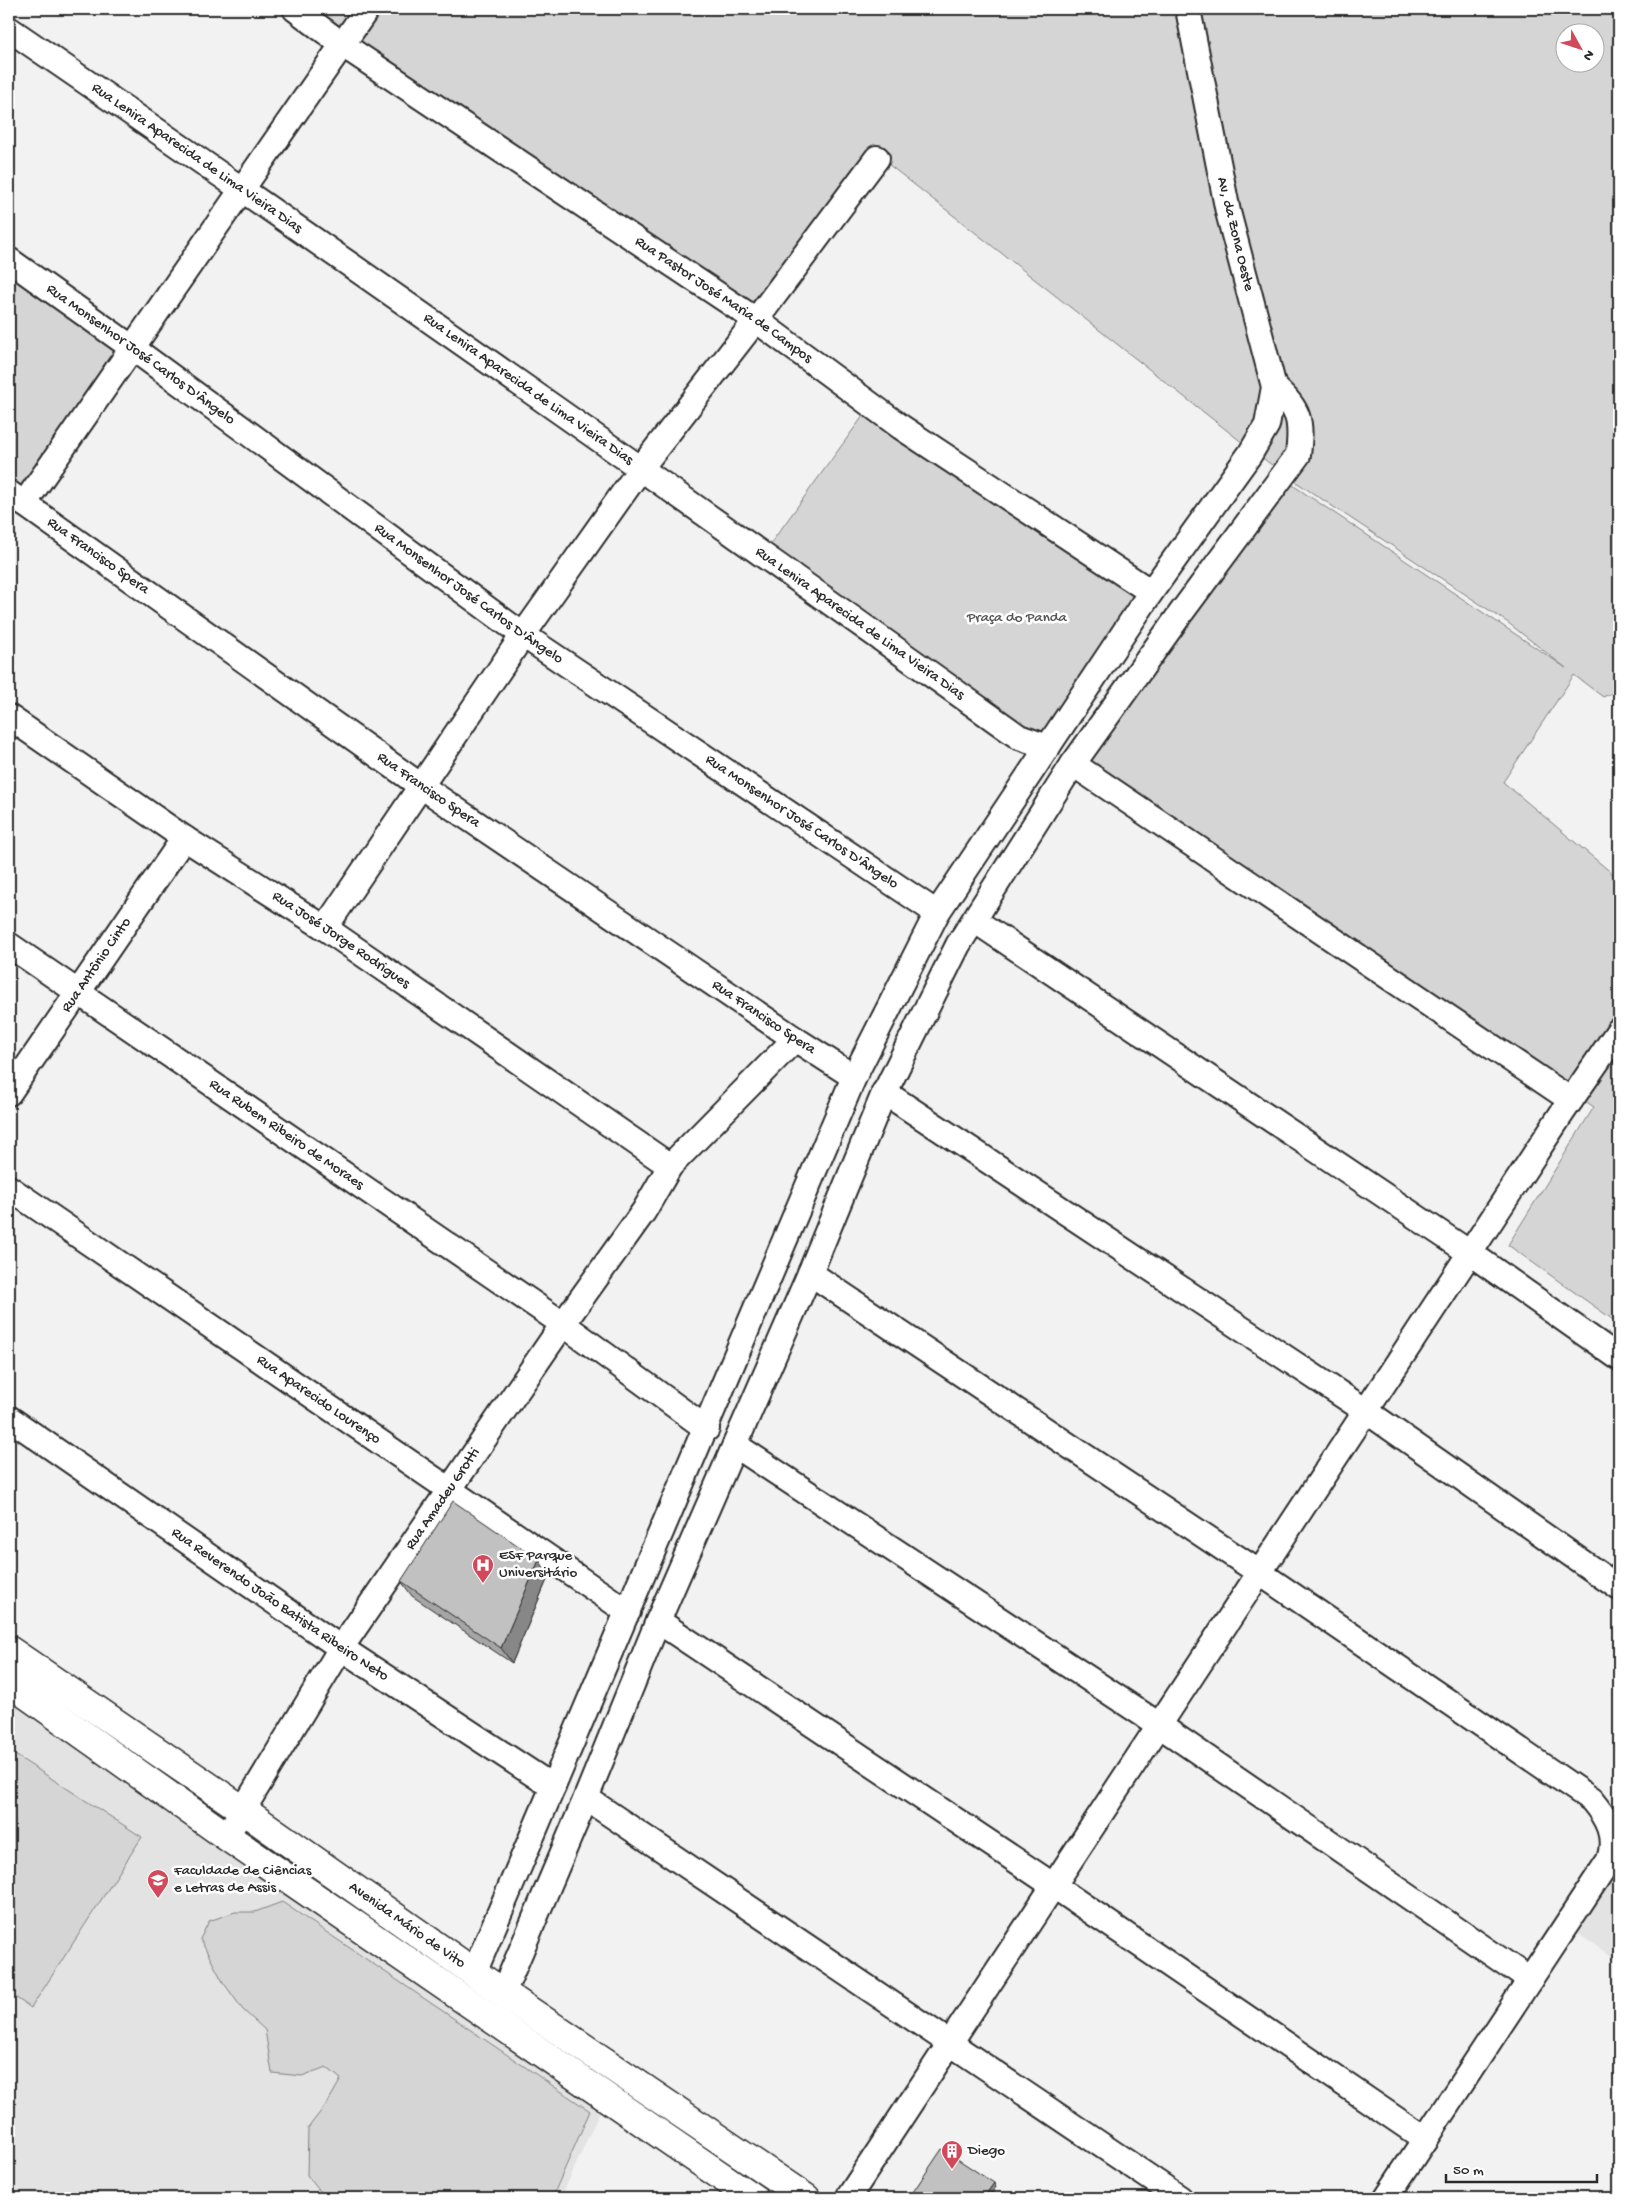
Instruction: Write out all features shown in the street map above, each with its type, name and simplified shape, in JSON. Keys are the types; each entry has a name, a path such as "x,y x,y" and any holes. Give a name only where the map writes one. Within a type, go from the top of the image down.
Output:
{"main road":[{"name":"Avenida Mário de Vito","path":"9,1650 243,1810 503,1993 806,2198"},
{"name":"Avenida Mário de Vito","path":"9,1682 226,1836 753,2198"},
{"path":"442,1984 466,1967"}],"street":[{"name":"Rua Pastor José Maria de Campos","path":"295,9 343,44 756,320 901,427 1151,592"},
{"path":"16,499 131,347 367,9"},
{"name":"Av, da Zona Oeste","path":"466,1967 552,1787 706,1429 854,1077 938,913 1151,592 1250,454 1267,426 1274,387 1228,212 1188,9"},
{"name":"Rua Lenira Aparecida de Lima Vieira Dias","path":"9,29 241,188 641,468 1019,737 1048,748"},
{"path":"326,928 523,635 641,468 756,320 877,158"},
{"name":"Rua Monsenhor José Carlos D'Ângelo","path":"9,260 131,347 523,635 938,913"},
{"path":"503,1993 586,1798 658,1621 810,1273 884,1092 958,945 1073,764 1180,613 1298,454 1300,435 1298,412 1289,400 1274,387"},
{"name":"Rua Francisco Spera","path":"16,499 421,786 794,1039 854,1077"},
{"name":"Rua José Jorge Rodrigues","path":"9,718 184,838 326,928 670,1166"},
{"path":"1048,748 1056,742 1066,743 1071,746 1075,754 1073,764"},
{"path":"1073,764 1571,1100"},
{"name":"Rua Antônio Cinto","path":"9,1093 184,838"},
{"path":"974,920 1470,1253 1619,1358"},
{"name":"Rua Rubem Ribeiro de Moraes","path":"9,945 563,1324 706,1429"},
{"path":"848,2198 1619,1030"},
{"name":"Rua Amadeu Grotti","path":"226,1836 341,1648 563,1324 644,1211 670,1166 794,1039"},
{"path":"854,1077 863,1069 868,1068 879,1071 886,1080 884,1092"},
{"path":"884,1092 1366,1411 1619,1588"},
{"name":"Rua Aparecido Lourenço","path":"9,1188 628,1612"},
{"path":"810,1273 1260,1573 1592,1800 1602,1812 1612,1837 1609,1860 1386,2198"},
{"name":"Rua Reverendo João Batista Ribeiro Neto","path":"9,1418 341,1648 552,1787"},
{"path":"706,1429 704,1436 706,1443 716,1453 723,1453 735,1445"},
{"path":"735,1445 1159,1725 1530,1980"},
{"path":"658,1621 1054,1886 1425,2139"},
{"path":"586,1798 1180,2198"}],"shaded area":[{"name":"Faculdade de Ciências e Letras de Assis","path":"9,1698 605,2100 561,2198 9,2198"},
{"path":"1619,1863 1619,1961 1575,1932"}],"green space":[{"path":"303,9 1619,9 1619,690 1603,697 1574,675 1503,782 1619,879 1619,1324 1508,1245 1594,1107 1080,759 1282,478 1566,668 1507,622 1281,472 874,153 753,316"},
{"path":"9,268 131,347 24,504 9,493"},
{"name":"Praça do Panda","path":"871,405 1151,592 1052,744 1019,737 763,554"},
{"path":"9,1751 142,1837 31,2008 9,1993"},
{"path":"282,1902 590,2111 552,2198 325,2198 307,2175 308,2128 328,2102 341,2079 326,2067 302,2076 272,2073 265,2030 243,2010 223,1982 200,1939 209,1921 235,1912 255,1912"}],"building":[{"name":"ESF Parque Universitário","path":"453,1501 539,1560 501,1648 401,1581"},
{"name":"Diego","path":"942,2149 994,2183 983,2198 909,2198"}],"place":[{"name":"ESF Parque Universitário","path":"483,1584"},
{"name":"Faculdade de Ciências e Letras de Assis","path":"158,1899"},
{"name":"Diego","path":"952,2170"}]}
